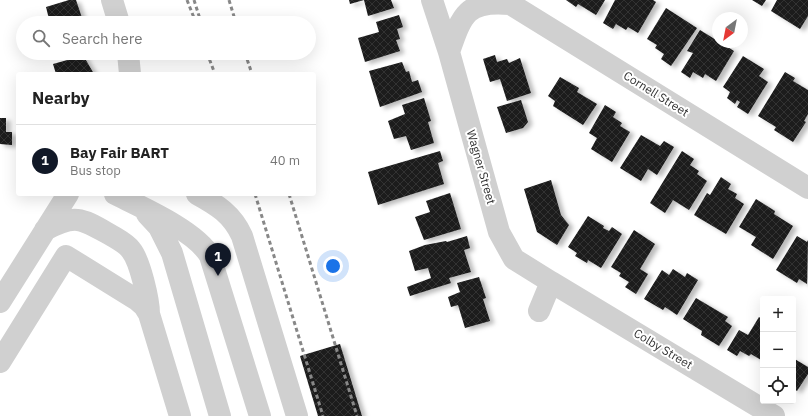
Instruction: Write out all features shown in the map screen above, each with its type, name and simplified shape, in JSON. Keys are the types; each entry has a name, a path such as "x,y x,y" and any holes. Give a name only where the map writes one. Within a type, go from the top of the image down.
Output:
{"street":[{"path":"112,0 117,16"},
{"name":"Wagner Street","path":"432,0 449,52 499,232 514,259 551,282"},
{"path":"440,24 442,0"},
{"path":"449,52 457,27 465,15 477,5 492,2 507,2"},
{"name":"Cornell Street","path":"507,2 808,188"},
{"path":"129,60 130,72"},
{"path":"0,302 67,196"},
{"path":"119,196 187,233 205,248 210,256 260,416"},
{"path":"200,196 221,208 230,216 242,236 297,416"},
{"path":"141,208 159,227 172,253 220,416"},
{"path":"45,230 68,219 88,221 124,243 132,250 146,294 149,314 180,416"},
{"path":"0,362 66,256 137,300 144,306 149,314"},
{"path":"108,282 117,283 125,281 131,276 135,268 136,259"},
{"path":"539,311 551,282"},
{"name":"Colby Street","path":"551,282 774,416"}],"building":[{"path":"69,0 76,0 81,16 48,16 46,7"},
{"path":"349,0 364,0 350,4"},
{"path":"364,0 391,0 394,8 368,16"},
{"path":"566,0 605,0 596,15 578,4 576,7"},
{"path":"615,0 653,0 656,2 638,33 628,27 626,30 616,24 613,29 603,23"},
{"path":"752,0 766,0 762,6"},
{"path":"777,0 808,0 808,16 800,29 771,11"},
{"path":"666,8 697,28 671,66 661,59 664,54 655,48 657,45 647,39"},
{"path":"399,15 403,27 397,29 400,39 396,40 400,51 365,62 358,38 379,32 376,22"},
{"path":"700,30 712,37 712,48 729,48 734,51 716,81 705,74 703,78 693,72 690,78 681,72 693,53 687,51"},
{"path":"495,55 497,62 507,59 509,63 520,58 531,93 507,101 500,79 490,82 483,59"},
{"path":"743,56 764,69 759,76 768,82 748,114 737,107 740,102 737,100 735,104 727,98 730,92 723,87"},
{"path":"67,60 86,60 93,72 55,72 53,64"},
{"path":"402,62 406,72 409,71 412,82 418,80 422,92 380,107 369,71"},
{"path":"785,72 795,78 793,81 808,90 808,114 804,121 806,122 793,142 774,130 776,127 758,116"},
{"path":"560,77 579,88 577,92 597,104 583,125 553,106 555,101 548,96"},
{"path":"424,98 431,121 428,122 434,143 411,150 406,136 394,139 388,121 405,114 402,105"},
{"path":"521,100 528,122 523,128 506,133 497,107"},
{"path":"605,105 616,112 613,117 622,123 620,126 630,132 612,162 591,149 597,138 589,133"},
{"path":"0,118 6,118 6,132 12,132 12,145 0,144"},
{"path":"641,135 660,146 664,141 674,147 657,175 648,169 641,181 620,168"},
{"path":"440,151 443,161 438,163 444,184 378,205 368,172"},
{"path":"682,151 694,159 690,165 699,171 697,174 707,181 689,210 673,200 665,213 650,203"},
{"path":"721,177 731,184 728,189 737,194 735,198 744,204 726,234 694,215 707,193 710,195"},
{"path":"551,180 561,215 569,225 557,245 537,232 524,189"},
{"path":"450,193 461,229 424,240 415,217 430,212 426,201"},
{"path":"756,199 775,211 774,214 793,226 773,259 751,245 756,237 739,227"},
{"path":"588,216 604,226 603,228 609,231 612,227 622,234 601,268 588,260 587,263 575,256 577,253 568,247"},
{"path":"634,230 655,244 640,269 648,274 636,294 625,287 629,282 619,276 621,273 611,267"},
{"path":"467,236 470,248 464,250 471,272 449,278 451,283 410,296 407,287 431,278 428,268 415,271 409,251 425,245 447,242"},
{"path":"797,236 807,242 808,240 807,284 799,279 797,283 776,270"},
{"path":"673,269 685,277 687,273 698,280 677,315 665,307 663,310 644,299 662,270 669,275"},
{"path":"479,277 486,298 483,299 490,321 465,328 458,305 451,307 448,297 460,292 457,283"},
{"path":"696,298 728,317 725,321 732,326 719,346 701,335 702,331 683,319"},
{"path":"759,317 760,359 751,354 749,356 740,351 737,356 727,350 739,330 748,335"},
{"path":"340,344 362,416 318,416 300,356"},
{"path":"796,360 808,367 808,374 797,391"}],"railway":[{"path":"187,0 193,16"},
{"path":"194,0 199,16"},
{"path":"229,0 234,16"},
{"path":"210,60 214,72"},
{"path":"247,60 251,72"},
{"path":"256,196 323,416"},
{"path":"290,196 357,416"}],"place":[{"name":"Bay Fair BART","path":"218,276"}]}
